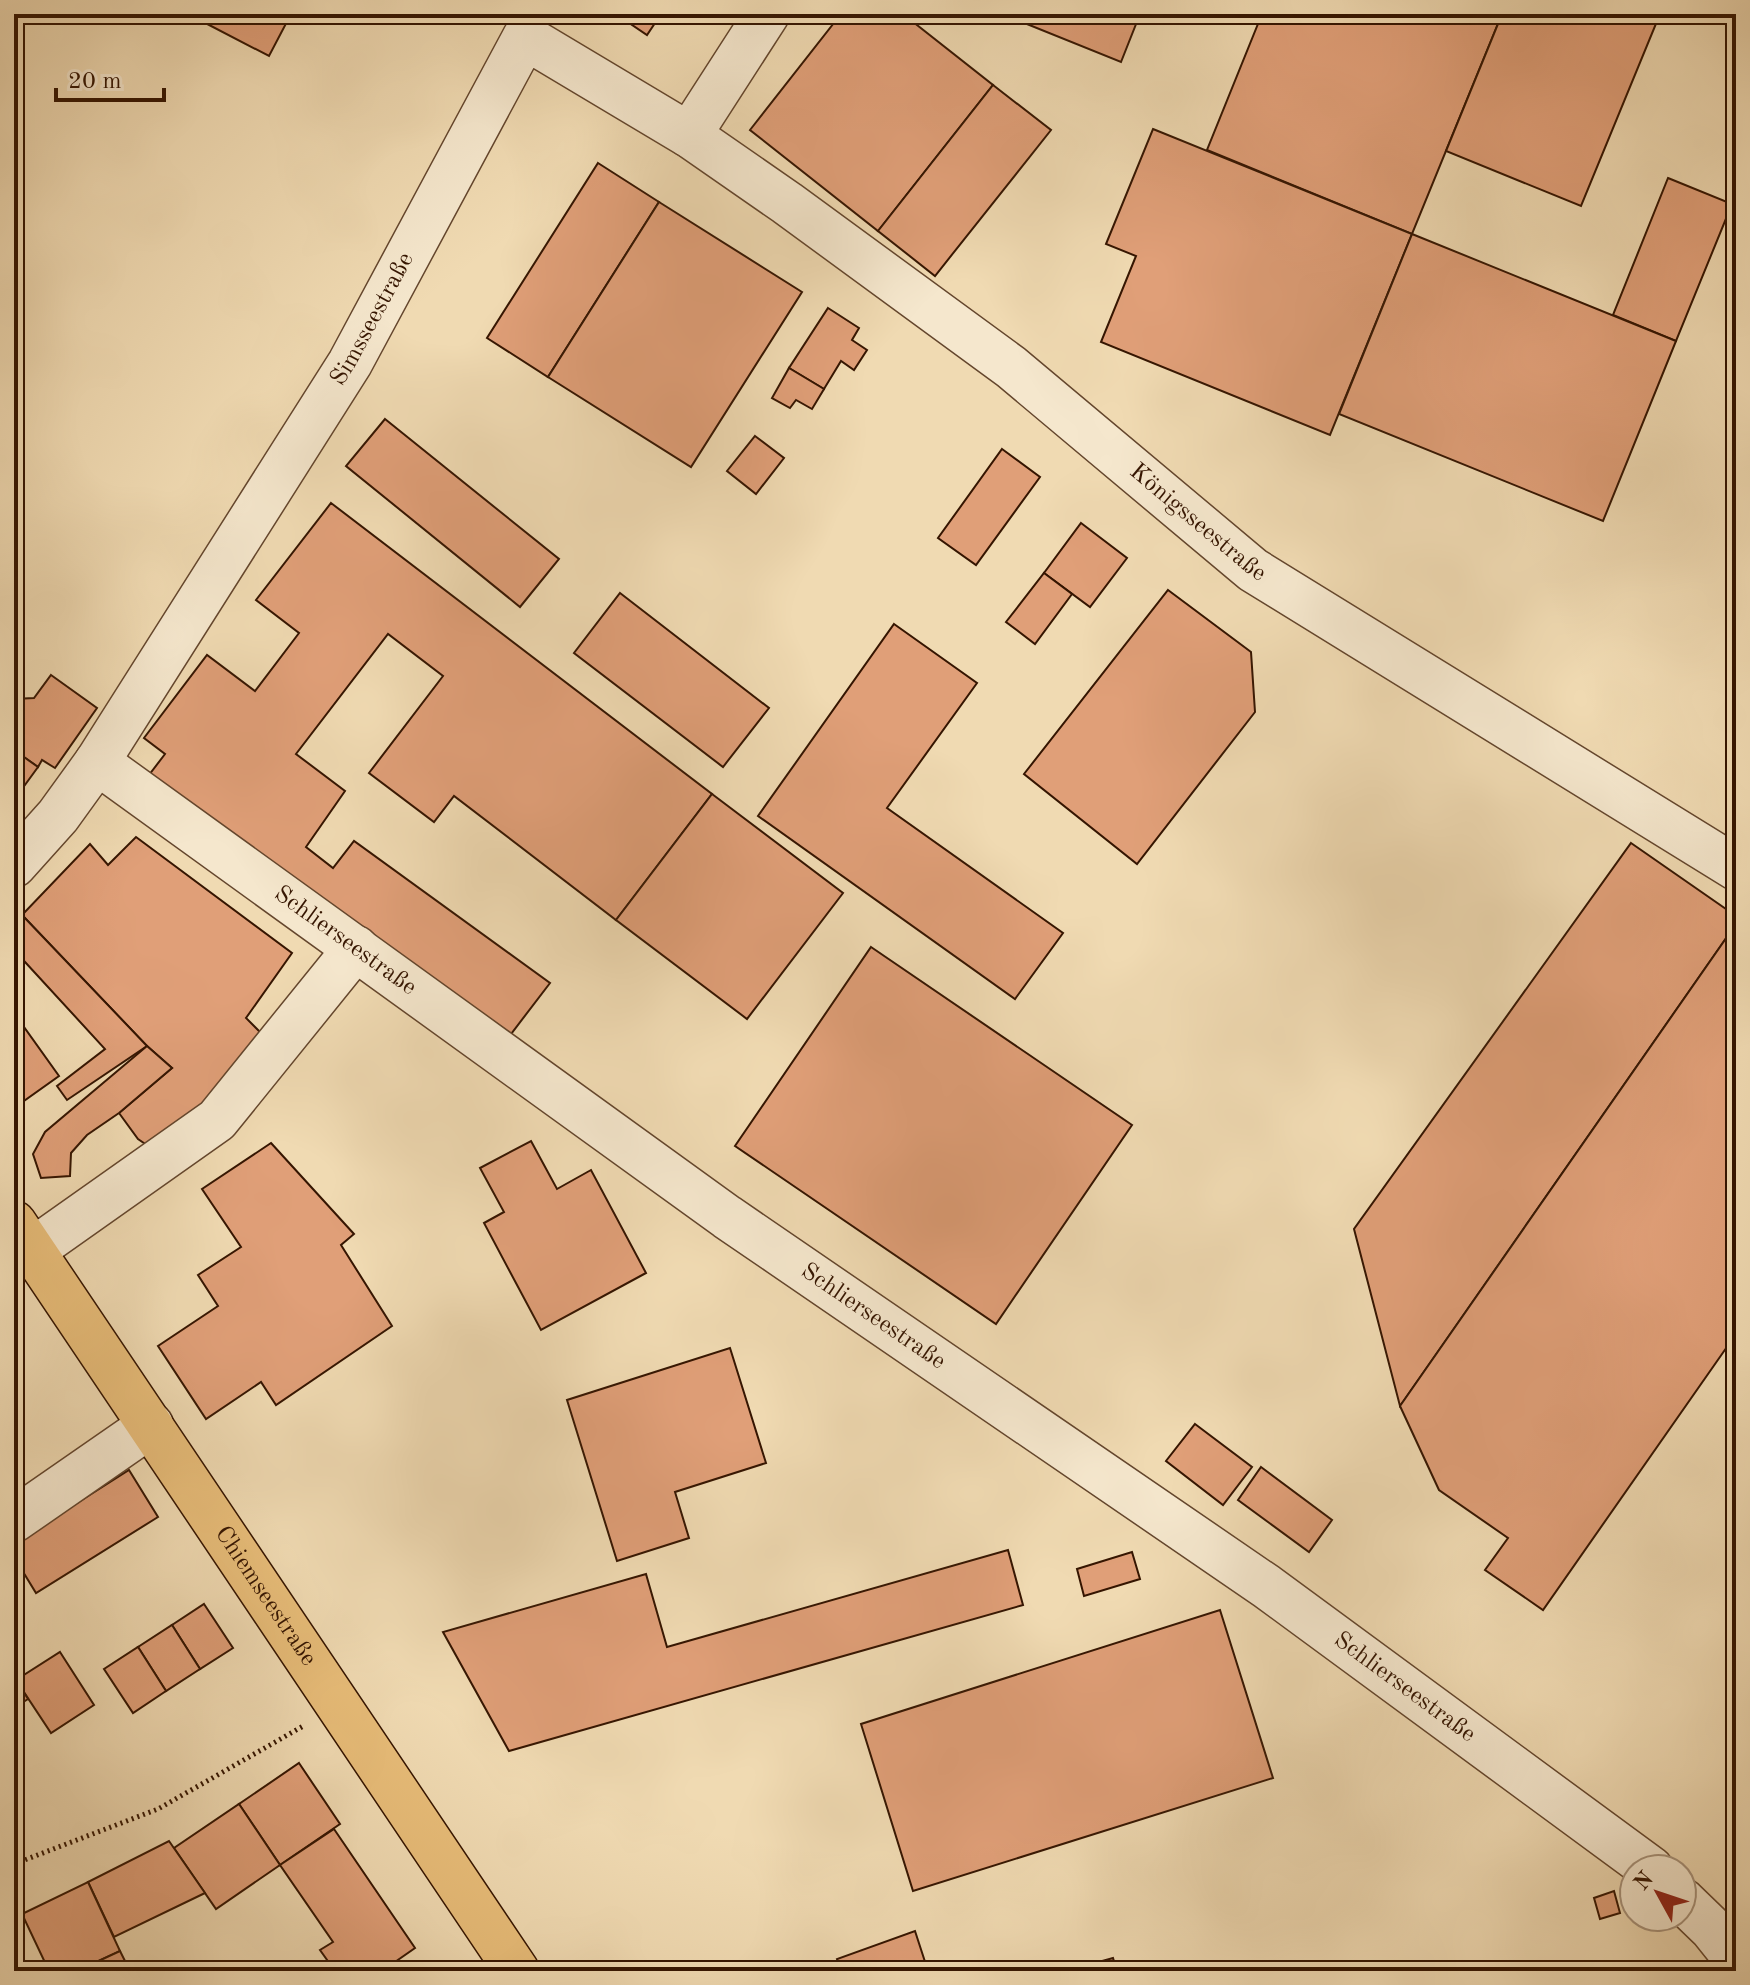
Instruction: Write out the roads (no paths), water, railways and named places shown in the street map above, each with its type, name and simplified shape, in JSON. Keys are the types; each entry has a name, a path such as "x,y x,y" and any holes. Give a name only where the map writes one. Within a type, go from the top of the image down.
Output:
{"main road":[{"name":"Chiemseestraße","path":"24,1236 517,1971"}],"street":[{"path":"689,135 767,14"},
{"name":"Simsseestraße","path":"14,865 58,816 97,762 350,363 525,37 689,135"},
{"name":"Königsseestraße","path":"689,135 1011,367 1253,570 1736,868"},
{"name":"Schlierseestraße","path":"97,762 727,1217 1266,1586 1629,1853"},
{"path":"24,1236 217,1120 356,948"},
{"path":"14,1520 151,1425"},
{"path":"1698,1915 1736,1959"}]}
